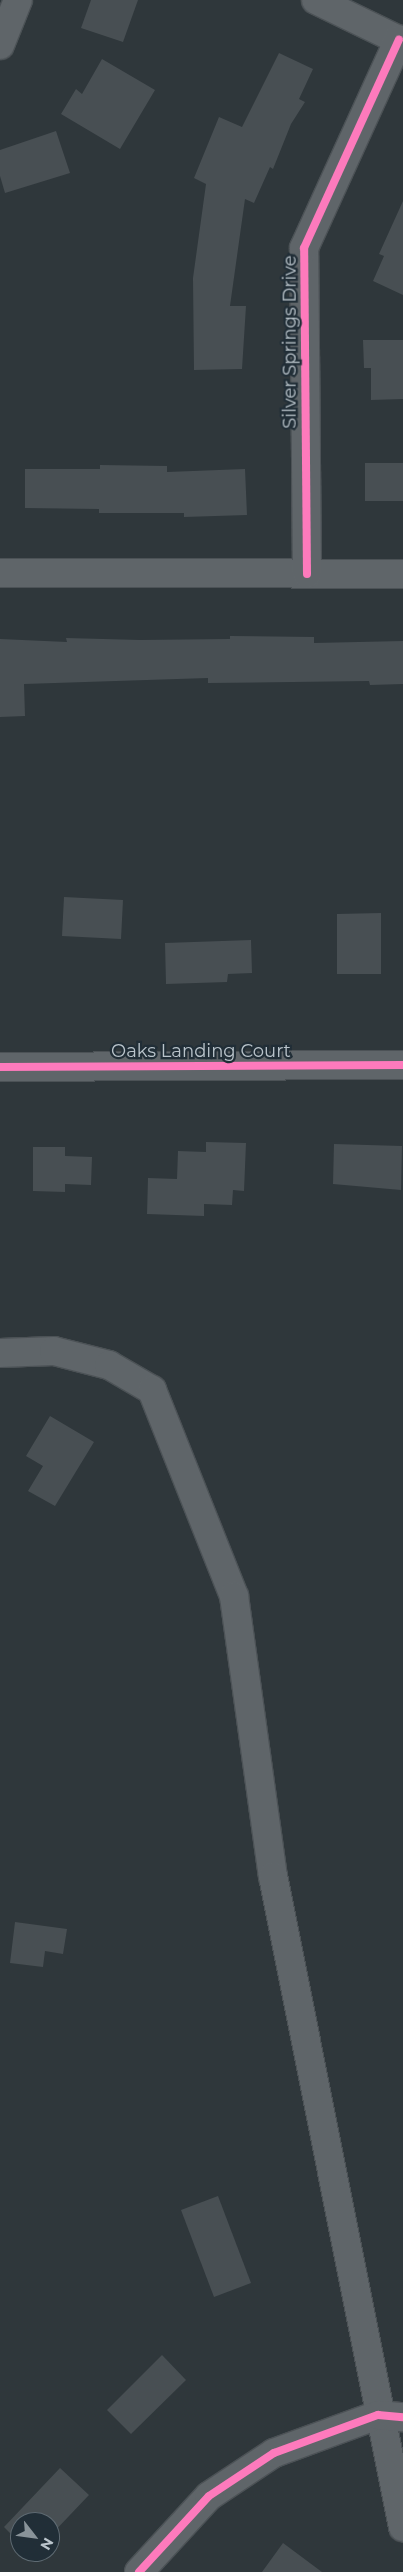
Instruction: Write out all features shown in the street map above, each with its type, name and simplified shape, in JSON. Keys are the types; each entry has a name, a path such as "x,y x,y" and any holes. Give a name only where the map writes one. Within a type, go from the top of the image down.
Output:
{"street":[{"path":"0,45 18,0"},
{"name":"Silver Springs Drive","path":"307,574 304,248 401,41 316,0"},
{"path":"0,573 403,574"},
{"name":"Oaks Landing Court","path":"0,1067 403,1064"},
{"path":"0,1353 54,1351 109,1365 152,1390 195,1490 234,1596 273,1876 391,2416 403,2527"},
{"path":"139,2572 209,2496 274,2453 391,2416"}],"building":[{"path":"91,0 138,0 123,42 81,28"},
{"path":"279,53 313,69 299,99 305,102 291,124 273,169 270,167 254,203 245,199 230,306 246,306 242,369 194,370 193,278 206,184 194,178 219,117 242,127"},
{"path":"102,59 155,90 120,149 61,114 76,89 82,94"},
{"path":"56,131 70,173 5,193 0,176 0,150"},
{"path":"403,201 403,295 373,281 384,256 379,254"},
{"path":"363,340 403,340 403,399 371,400 371,368 364,368"},
{"path":"365,463 403,463 403,501 365,501"},
{"path":"100,465 167,466 167,472 245,469 247,515 184,517 184,513 99,513 99,509 25,508 25,469 100,469"},
{"path":"230,636 314,637 314,643 403,641 403,684 370,685 369,681 208,683 208,678 24,684 25,716 0,717 0,639 67,642 66,638 140,640 230,639"},
{"path":"64,897 123,900 121,939 62,936"},
{"path":"381,913 381,974 337,974 337,914"},
{"path":"251,940 252,973 228,974 227,982 166,984 165,943"},
{"path":"206,1142 246,1143 244,1191 233,1190 232,1205 204,1204 204,1216 147,1214 148,1178 177,1179 178,1151 206,1152"},
{"path":"334,1144 402,1146 401,1190 333,1184"},
{"path":"33,1147 65,1147 65,1156 92,1157 91,1185 65,1184 65,1192 33,1191"},
{"path":"50,1416 94,1442 55,1506 28,1491 43,1466 26,1456"},
{"path":"15,1922 67,1929 63,1954 45,1951 43,1967 10,1963"},
{"path":"218,2196 251,2283 214,2297 181,2210"},
{"path":"162,2355 186,2380 131,2434 107,2410"},
{"path":"60,2468 89,2495 60,2525 60,2512 18,2512"},
{"path":"10,2521 10,2533 4,2527"},
{"path":"283,2543 322,2572 262,2572"}],"cycle path":[{"path":"307,574 304,248 399,40"},
{"path":"0,1067 403,1065"},
{"path":"139,2572 209,2496 274,2453 378,2415 403,2417"}]}
